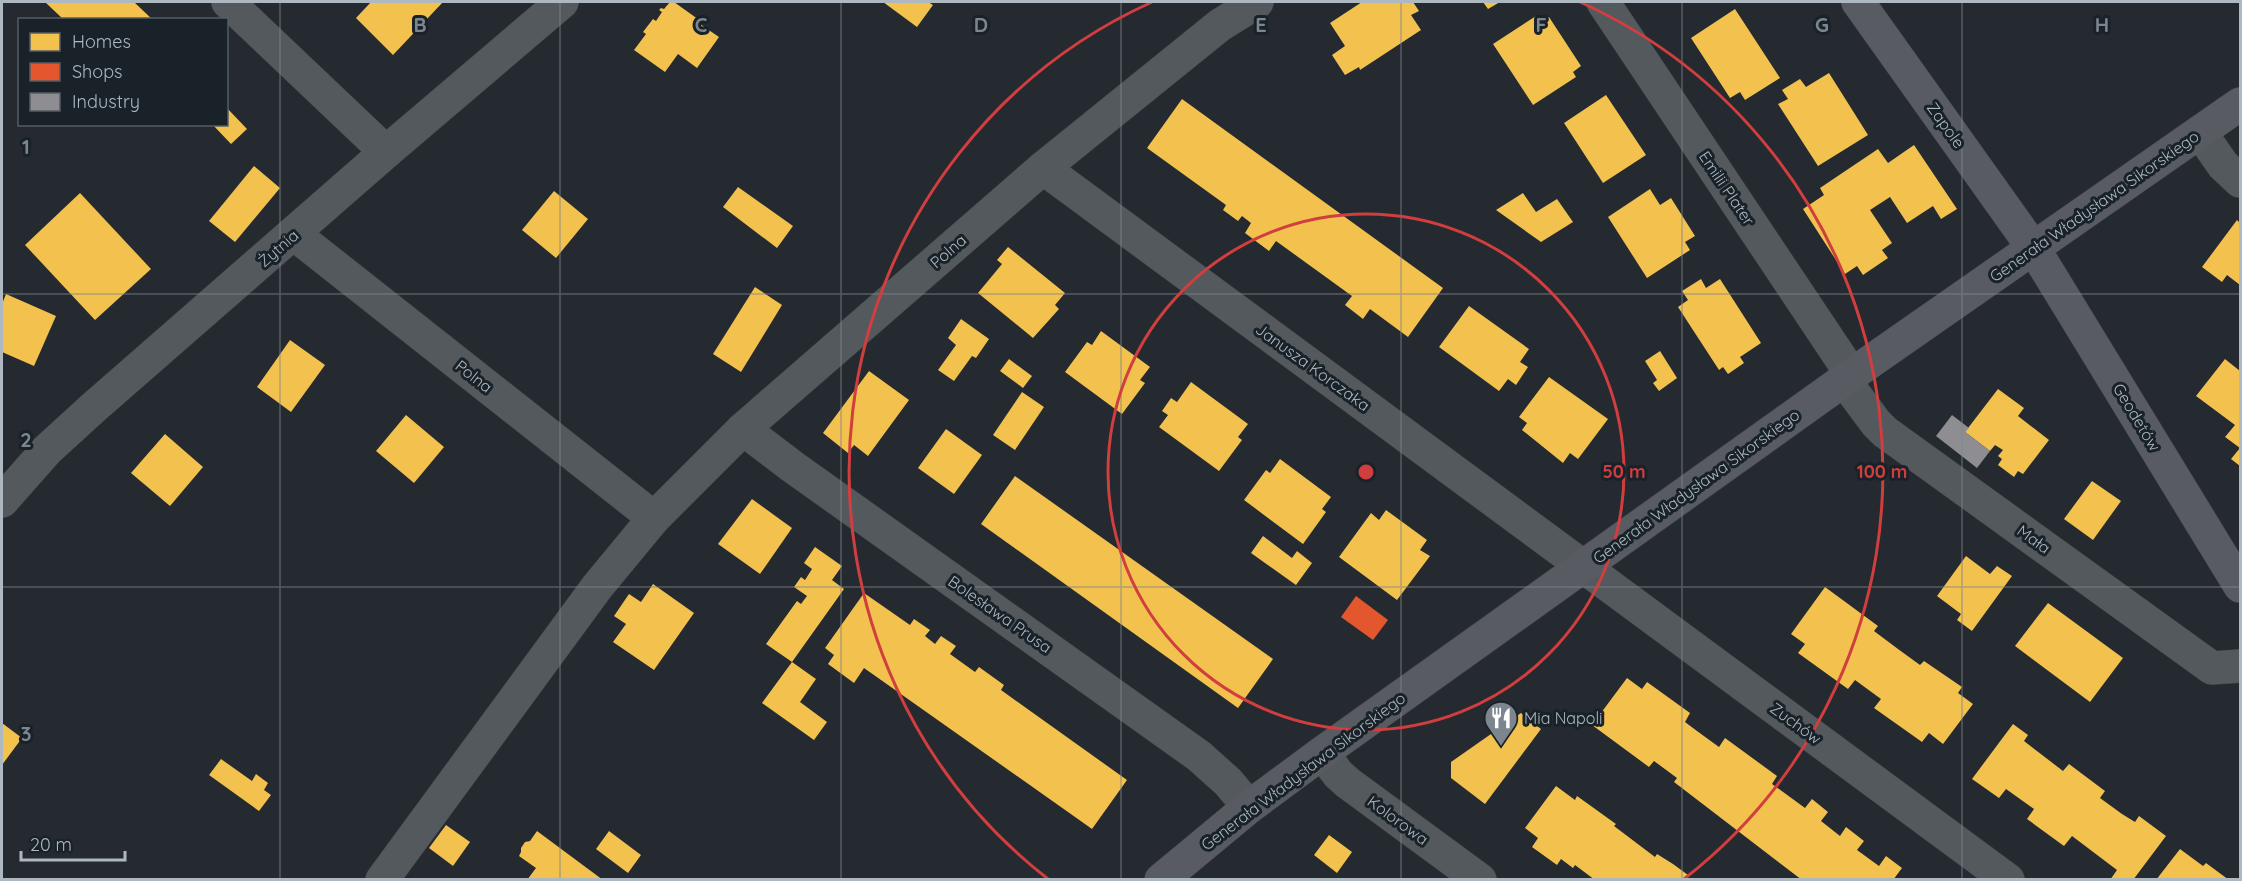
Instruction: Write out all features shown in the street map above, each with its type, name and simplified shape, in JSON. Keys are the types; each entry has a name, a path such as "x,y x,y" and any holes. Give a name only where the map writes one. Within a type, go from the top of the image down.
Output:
{"street":[{"path":"228,2 386,152"},
{"name":"Żytnia","path":"2,501 47,450 386,152 562,2"},
{"name":"Polna","path":"387,877 597,587 654,518 743,429 1042,168 1220,25 1257,2"},
{"name":"Emilii Plater","path":"1603,2 1848,377"},
{"name":"Zapole","path":"1858,2 2034,249"},
{"name":"Generała Władysława Sikorskiego","path":"1161,879 1249,807 1322,753 1848,377 2241,104"},
{"path":"2200,132 2223,165 2241,181"},
{"name":"Janusza Korczaka","path":"1042,168 1584,566"},
{"name":"Polna","path":"294,234 654,518"},
{"name":"Geodetów","path":"2034,249 2241,586"},
{"name":"Mała","path":"1848,377 1876,423 1885,432 2212,668 2241,666"},
{"name":"Bolesława Prusa","path":"743,429 802,474 1199,756 1228,782 1249,807"},
{"name":"Zuchów","path":"1584,566 2008,879"},
{"name":"Kolorowa","path":"1322,753 1348,783 1480,879"}],"building: Homes":[{"path":"45,2 134,2 151,18 62,18"},
{"path":"371,2 443,2 393,55 356,18"},
{"path":"670,2 674,2 702,22 700,24 719,37 697,68 678,54 665,72 634,50 646,34 643,32 653,19 656,21 662,12 659,10 664,9"},
{"path":"883,2 928,2 933,5 917,27"},
{"path":"1362,2 1413,2 1419,11 1411,15 1421,30 1360,70 1359,67 1345,75 1332,55 1345,46 1330,23"},
{"path":"1483,2 1500,2 1488,9"},
{"path":"1735,9 1780,78 1745,100 1740,92 1730,98 1691,38"},
{"path":"1536,16 1541,23 1549,17 1581,66 1573,72 1576,77 1533,105 1493,44"},
{"path":"1829,73 1868,135 1818,166 1778,104 1788,99 1782,90 1800,79 1806,87"},
{"path":"1606,95 1646,155 1603,183 1564,123"},
{"path":"1182,99 1443,288 1408,337 1370,309 1363,319 1345,305 1352,296 1276,241 1269,251 1245,233 1251,223 1242,216 1238,221 1223,210 1226,205 1147,148"},
{"path":"228,109 247,129 231,144 214,126 228,126"},
{"path":"1914,145 1957,209 1941,219 1933,206 1907,223 1890,197 1870,210 1892,243 1882,250 1888,258 1863,275 1857,266 1845,274 1803,209 1824,195 1820,188 1878,149 1888,163"},
{"path":"254,166 280,188 235,242 209,221"},
{"path":"738,187 793,226 777,248 723,207"},
{"path":"1650,189 1660,205 1671,198 1695,236 1685,242 1690,250 1647,278 1608,217"},
{"path":"554,191 588,219 556,258 522,230"},
{"path":"80,193 151,269 95,320 25,245"},
{"path":"1523,193 1536,212 1557,199 1573,222 1541,242 1496,210"},
{"path":"2237,220 2240,223 2240,285 2227,275 2222,282 2202,267"},
{"path":"1008,247 1065,293 1055,305 1059,309 1033,338 978,293 1002,264 997,260"},
{"path":"1701,279 1706,288 1720,279 1761,343 1740,357 1744,363 1728,374 1723,367 1719,370 1678,307 1688,300 1682,291"},
{"path":"755,287 782,305 741,372 713,354"},
{"path":"6,294 56,316 34,366 2,352 2,304"},
{"path":"1469,306 1529,349 1520,362 1528,367 1516,385 1508,379 1499,391 1439,347"},
{"path":"961,319 989,339 976,358 972,356 954,381 938,370 956,345 948,338"},
{"path":"1101,331 1150,367 1140,380 1145,383 1122,414 1065,372 1087,342 1092,345"},
{"path":"290,340 325,365 291,412 257,387"},
{"path":"1660,351 1677,378 1659,391 1653,383 1657,380 1645,361"},
{"path":"1009,359 1032,376 1023,388 1000,371"},
{"path":"2225,359 2240,371 2240,448 2225,437 2235,425 2196,396"},
{"path":"869,371 909,400 868,456 854,445 848,453 823,433"},
{"path":"1549,377 1608,419 1578,459 1570,453 1563,463 1522,430 1527,423 1519,417"},
{"path":"1191,382 1248,424 1238,437 1242,440 1219,471 1159,427 1168,415 1162,411 1171,398 1177,402"},
{"path":"1998,389 2024,408 2018,416 2049,440 2023,474 2018,471 2014,477 1998,465 2002,459 1998,456 2003,450 1995,445 1990,451 1965,432"},
{"path":"1022,392 1044,407 1015,450 993,435"},
{"path":"406,415 444,447 414,483 376,451"},
{"path":"946,429 982,455 954,494 918,468"},
{"path":"165,434 203,467 170,506 131,473"},
{"path":"2240,448 2240,466 2231,459"},
{"path":"1280,459 1331,497 1322,509 1326,512 1303,544 1244,500 1266,470 1270,473"},
{"path":"1015,476 1273,659 1238,708 981,524"},
{"path":"2092,481 2121,501 2093,540 2064,519"},
{"path":"752,499 792,528 760,574 718,544"},
{"path":"1386,510 1427,540 1420,550 1430,556 1397,600 1339,557 1371,513 1379,520"},
{"path":"1263,536 1292,558 1297,551 1312,563 1296,585 1251,553"},
{"path":"815,547 842,566 832,580 844,589 792,662 766,644 797,601 801,604 807,596 794,587 801,577 805,580 812,569 804,563"},
{"path":"1966,556 1990,574 1997,566 2012,576 1972,631 1957,620 1961,614 1937,596"},
{"path":"653,584 694,613 654,670 613,642 626,624 614,616 629,594 641,602"},
{"path":"1825,587 1878,626 1874,631 1898,649 1920,665 1924,661 1962,687 1958,693 1973,704 1943,744 1929,733 1922,742 1874,708 1881,699 1855,680 1848,689 1798,653 1805,644 1791,634"},
{"path":"864,593 910,625 914,619 930,630 925,636 935,644 941,636 956,646 950,654 975,672 979,667 1004,685 1001,690 1127,780 1092,829 864,668 854,683 828,664 834,655 825,648"},
{"path":"2048,603 2123,658 2090,702 2015,646"},
{"path":"792,662 816,679 800,702 827,722 814,740 762,703"},
{"path":"1627,678 1642,689 1647,682 1690,713 1685,722 1719,747 1725,738 1777,776 1772,784 1805,808 1812,799 1828,812 1821,821 1840,836 1846,827 1864,841 1857,850 1879,866 1886,856 1902,868 1893,880 1802,880 1674,782 1677,778 1654,761 1649,767 1592,725"},
{"path":"1521,713 1541,729 1485,804 1451,778 1451,762"},
{"path":"2,723 22,738 2,765"},
{"path":"2013,724 2028,735 2024,741 2063,771 2069,764 2105,791 2100,798 2135,822 2139,816 2166,836 2133,880 2110,880 2117,870 2072,836 2064,846 2027,819 2034,809 2006,789 1999,798 1972,779"},
{"path":"221,759 252,781 256,774 268,783 264,790 271,795 259,811 209,775"},
{"path":"1556,786 1575,800 1577,796 1616,824 1614,826 1655,857 1657,854 1673,864 1688,875 1686,878 1688,880 1595,880 1575,865 1573,868 1561,859 1557,865 1532,847 1538,838 1525,828"},
{"path":"446,825 470,842 453,866 429,848"},
{"path":"537,831 603,880 527,880 536,868 519,856 525,842 530,841"},
{"path":"609,831 641,855 628,873 596,849"},
{"path":"1329,835 1352,852 1337,873 1314,855"},
{"path":"2180,849 2203,866 2206,863 2229,880 2156,880"}],"building: Shops":[{"path":"1356,596 1388,620 1373,640 1341,617"}],"building: Industry":[{"path":"1952,415 1969,428 1965,432 1990,451 1977,468 1936,436"}],"place":[{"name":"Mia Napoli","path":"1501,747"}]}
